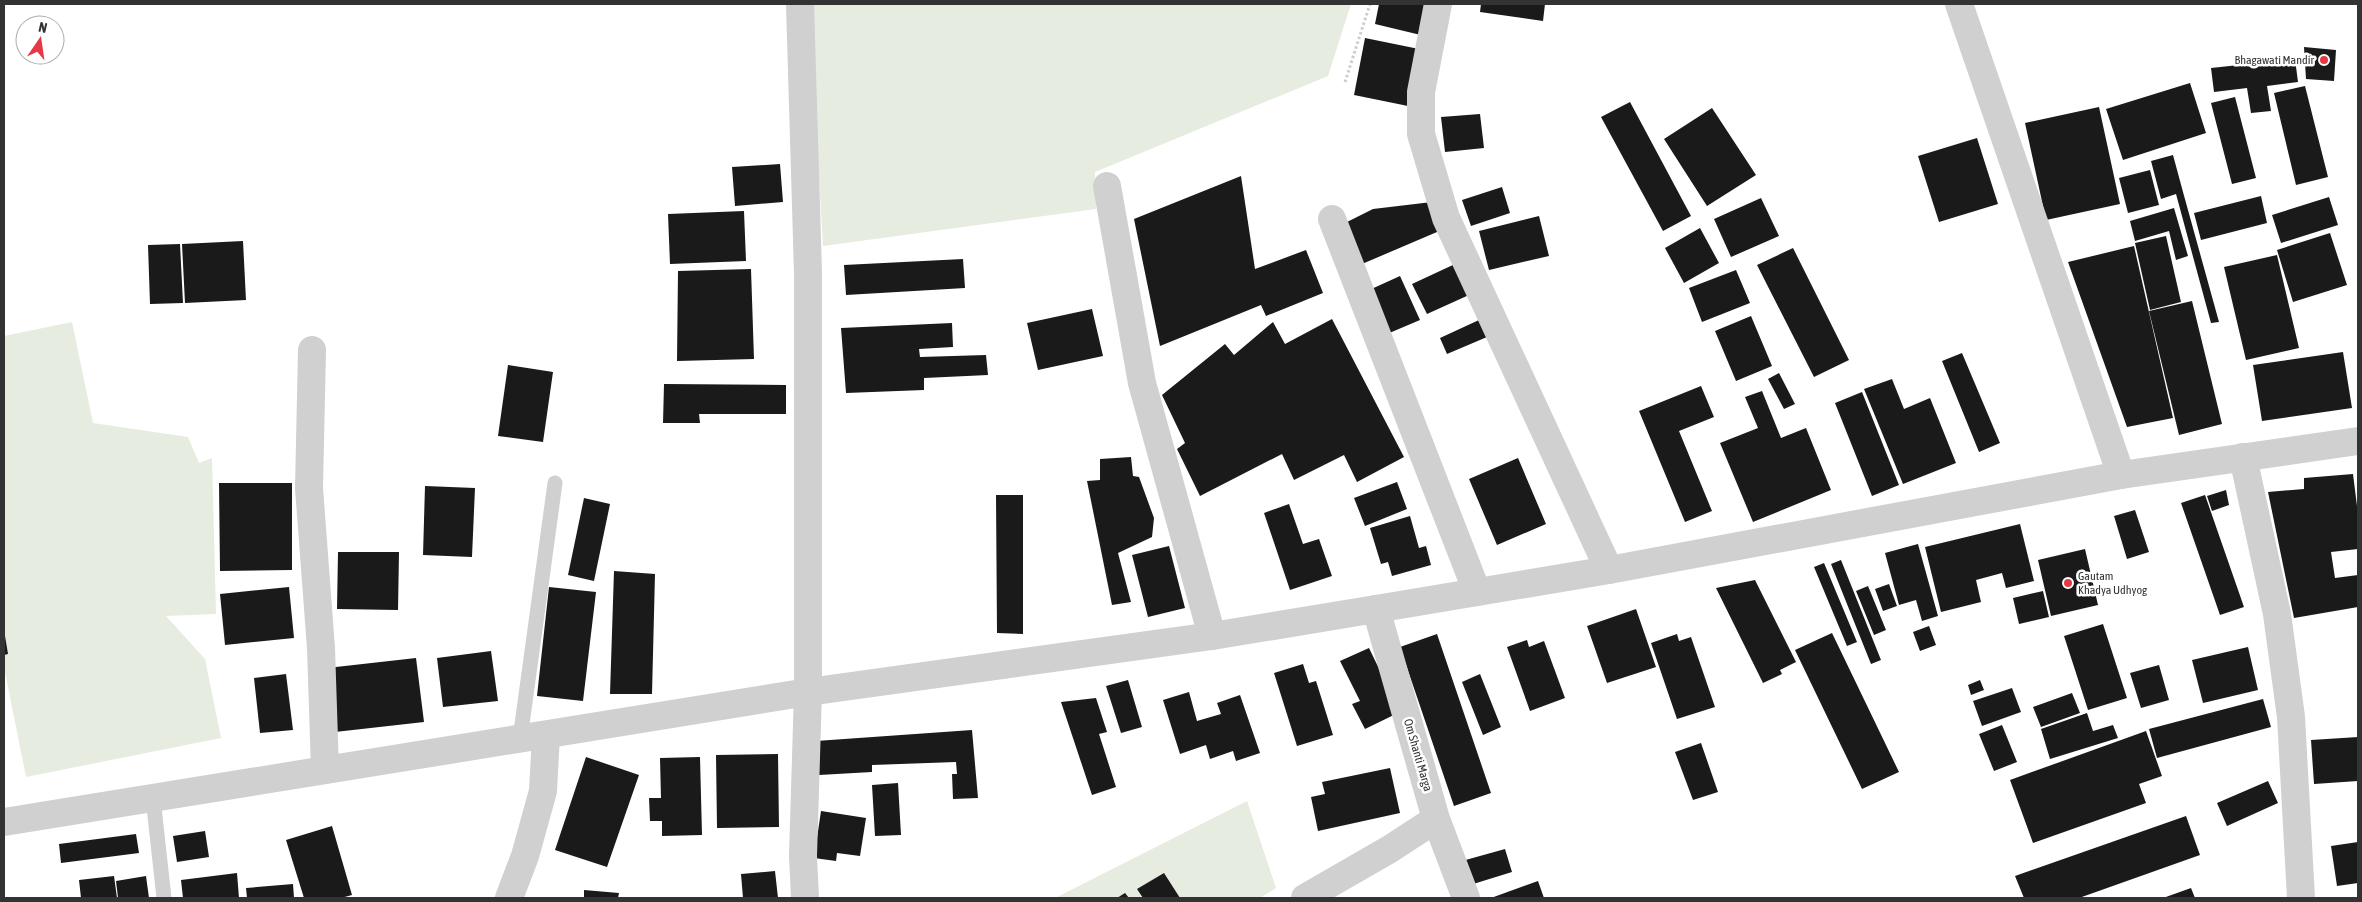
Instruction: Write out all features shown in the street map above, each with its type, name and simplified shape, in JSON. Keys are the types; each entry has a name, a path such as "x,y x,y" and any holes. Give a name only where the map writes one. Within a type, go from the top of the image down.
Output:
{"street":[{"path":"800,4 808,273 808,692 803,856 805,898"},
{"path":"1438,4 1421,92 1421,134 1446,218 1609,570"},
{"path":"1958,4 2121,475"},
{"path":"1107,186 1142,383 1212,636"},
{"path":"1332,219 1478,592"},
{"path":"312,350 309,488 321,648 325,770"},
{"path":"4,822 808,692 1212,636 1376,610 1609,570 2121,475 2358,441"},
{"path":"2243,457 2276,614 2291,717 2301,898"},
{"name":"Om Shanti Marga","path":"1376,610 1436,819 1466,898"},
{"path":"510,898 525,856 543,791 533,737"},
{"path":"1305,898 1390,849 1436,819"}],"lane":[{"path":"533,737 555,483"},
{"path":"153,798 164,898"}],"path":[{"path":"1345,82 1370,4"}],"shaded area":[{"path":"809,4 1351,4 1328,76 1095,172 1096,209 823,246"},
{"path":"72,322 93,423 188,437 199,463 212,458 216,614 166,616 205,659 221,738 26,777 4,667 4,336"},
{"path":"1247,801 1276,888 1260,898 1055,898"}],"building":[{"path":"1379,4 1437,4 1429,37 1375,24"},
{"path":"1481,4 1545,4 1543,21 1480,12"},
{"path":"1365,38 1419,49 1408,106 1354,95"},
{"path":"2304,47 2336,50 2334,81 2306,79"},
{"path":"2295,59 2298,82 2267,86 2271,111 2251,113 2247,88 2214,92 2211,68"},
{"path":"2190,83 2206,133 2123,160 2106,109"},
{"path":"2305,86 2328,177 2296,185 2274,93"},
{"path":"2235,97 2256,178 2232,184 2211,103"},
{"path":"1630,102 1691,216 1663,231 1601,117"},
{"path":"2099,107 2120,204 2046,220 2025,123"},
{"path":"1712,108 1756,175 1707,206 1664,139"},
{"path":"1480,114 1484,148 1445,152 1441,117"},
{"path":"1977,138 1998,204 1939,222 1918,156"},
{"path":"2173,155 2219,322 2211,323 2176,194 2161,199 2151,161"},
{"path":"780,164 783,202 735,206 732,167"},
{"path":"2150,170 2159,205 2128,213 2119,178"},
{"path":"1241,176 1255,269 1306,250 1323,293 1266,316 1261,305 1160,346 1134,219"},
{"path":"1502,187 1510,213 1471,226 1462,200"},
{"path":"2261,196 2267,223 2201,240 2194,213"},
{"path":"2329,197 2338,225 2281,243 2272,215"},
{"path":"1761,198 1779,236 1731,257 1714,219"},
{"path":"1432,202 1444,229 1355,267 1341,225 1373,209"},
{"path":"2174,208 2188,256 2176,260 2169,231 2135,241 2130,221"},
{"path":"744,211 746,261 670,264 668,214"},
{"path":"1539,216 1549,256 1489,270 1479,231"},
{"path":"1700,228 1719,263 1684,283 1665,248"},
{"path":"2330,233 2347,285 2293,302 2277,250"},
{"path":"2166,236 2181,302 2150,310 2135,243"},
{"path":"243,241 246,300 185,303 182,244"},
{"path":"180,244 183,303 150,304 148,245"},
{"path":"2134,246 2173,418 2127,427 2068,262"},
{"path":"1793,248 1849,360 1814,377 1757,265"},
{"path":"2277,255 2299,348 2246,360 2224,267"},
{"path":"963,259 965,288 846,295 844,265"},
{"path":"1455,264 1469,295 1427,314 1412,284"},
{"path":"751,269 754,359 677,361 678,271"},
{"path":"1736,270 1750,303 1702,322 1689,288"},
{"path":"1400,276 1420,320 1387,334 1367,291"},
{"path":"2192,301 2222,424 2179,435 2149,311"},
{"path":"1092,309 1103,356 1038,370 1027,323"},
{"path":"1751,316 1772,366 1736,381 1715,331"},
{"path":"1332,319 1404,457 1357,482 1344,455 1294,480 1282,454 1200,496 1177,449 1185,443 1162,395 1225,344 1234,355 1273,322 1285,344"},
{"path":"1479,320 1487,337 1447,354 1440,338"},
{"path":"952,323 953,347 919,349 920,357 986,355 988,375 924,378 924,390 846,393 841,328"},
{"path":"2343,352 2352,408 2262,421 2253,365"},
{"path":"1962,353 2000,443 1979,452 1942,361"},
{"path":"508,365 553,372 543,442 498,436"},
{"path":"1779,373 1795,404 1784,409 1768,379"},
{"path":"1892,379 1904,409 1930,398 1956,463 1903,484 1864,389"},
{"path":"664,384 786,385 786,414 699,414 700,423 663,423"},
{"path":"1701,386 1714,417 1679,431 1712,511 1685,522 1639,411"},
{"path":"1762,391 1781,438 1806,428 1831,490 1753,522 1720,443 1758,428 1745,397"},
{"path":"1862,392 1899,485 1872,496 1835,403"},
{"path":"1131,457 1133,476 1139,477 1154,518 1152,537 1118,553 1131,602 1112,605 1087,481 1100,480 1100,459"},
{"path":"1518,458 1546,524 1497,545 1469,479"},
{"path":"2353,474 2358,514 2358,549 2331,552 2335,578 2358,575 2358,607 2294,618 2268,492 2304,489 2304,478"},
{"path":"1397,482 1407,509 1365,526 1354,498"},
{"path":"219,483 292,483 292,570 220,571"},
{"path":"425,486 475,488 472,557 423,555"},
{"path":"2226,490 2229,505 2212,511 2207,496"},
{"path":"996,495 1023,495 1023,634 997,633"},
{"path":"2205,495 2244,607 2220,615 2181,503"},
{"path":"584,498 610,504 594,581 568,575"},
{"path":"1289,504 1303,544 1319,539 1332,576 1290,590 1264,513"},
{"path":"2135,510 2149,552 2127,559 2114,516"},
{"path":"1410,516 1419,548 1426,546 1431,565 1392,576 1388,562 1381,564 1370,528"},
{"path":"2020,524 2034,581 2006,588 2002,573 1976,580 1981,602 1941,612 1925,547"},
{"path":"1918,544 1938,616 1922,621 1916,600 1899,605 1885,553"},
{"path":"1169,546 1185,608 1148,617 1132,555"},
{"name":"Gautam Khadya Udhyog","path":"2085,549 2098,605 2051,616 2038,560"},
{"path":"338,552 399,552 398,610 337,609"},
{"path":"1841,560 1881,660 1871,664 1831,564"},
{"path":"1824,563 1857,642 1847,646 1814,567"},
{"path":"614,571 655,574 652,694 610,694"},
{"path":"1755,580 1796,662 1780,670 1782,674 1763,683 1716,588"},
{"path":"1889,584 1897,606 1883,611 1875,589"},
{"path":"1868,586 1886,630 1874,635 1856,591"},
{"path":"289,587 294,638 225,645 220,594"},
{"path":"549,587 596,592 583,701 537,696"},
{"path":"2043,591 2049,617 2019,624 2013,598"},
{"path":"1636,609 1656,667 1607,683 1587,626"},
{"path":"2103,624 2127,698 2088,710 2064,636"},
{"path":"1929,626 1936,645 1920,651 1913,632"},
{"path":"4,630 8,654 4,655"},
{"path":"1832,633 1899,772 1862,789 1795,650"},
{"path":"1437,634 1491,793 1454,806 1400,647"},
{"path":"1677,634 1679,641 1691,637 1715,707 1677,719 1651,643"},
{"path":"1527,640 1529,647 1544,641 1565,698 1530,711 1507,647"},
{"path":"2248,647 2258,690 2203,703 2192,660"},
{"path":"1369,648 1400,712 1365,729 1352,704 1360,701 1340,661"},
{"path":"491,651 498,701 443,707 437,658"},
{"path":"416,658 424,722 335,732 327,668"},
{"path":"1303,664 1309,683 1316,681 1333,735 1297,746 1274,673"},
{"path":"2159,665 2169,700 2141,708 2130,673"},
{"path":"286,674 293,730 260,733 254,678"},
{"path":"1480,674 1501,727 1483,735 1462,682"},
{"path":"1128,680 1142,727 1121,733 1106,686"},
{"path":"1980,680 1984,690 1971,695 1968,685"},
{"path":"2012,688 2021,712 1982,726 1973,701"},
{"path":"1189,692 1197,721 1221,714 1217,703 1240,695 1260,753 1236,761 1233,751 1210,759 1206,745 1180,754 1163,700"},
{"path":"2072,693 2080,713 2041,727 2033,707"},
{"path":"1096,698 1107,732 1099,734 1116,787 1092,795 1061,702"},
{"path":"2263,699 2271,727 2157,758 2149,729"},
{"path":"2087,713 2093,731 2113,725 2118,738 2050,759 2041,729"},
{"path":"2002,725 2017,762 1994,771 1979,734"},
{"path":"972,730 978,798 953,799 952,774 957,774 956,762 872,765 872,772 819,775 816,741"},
{"path":"2146,731 2162,776 2139,784 2146,803 2033,843 2010,780"},
{"path":"2358,737 2358,781 2314,784 2311,740"},
{"path":"1701,743 1718,792 1693,800 1675,752"},
{"path":"778,754 779,827 717,828 716,755"},
{"path":"586,757 639,775 607,867 555,850"},
{"path":"700,757 702,835 662,836 662,821 650,821 649,798 661,798 660,758"},
{"path":"1390,768 1400,813 1318,831 1311,797 1325,794 1322,782"},
{"path":"2268,781 2278,803 2227,826 2217,803"},
{"path":"898,783 901,835 875,836 872,785"},
{"path":"821,811 866,818 860,856 837,853 836,861 814,858"},
{"path":"2186,816 2200,855 2079,898 2024,898 2015,876"},
{"path":"332,826 352,895 341,898 304,898 286,840"},
{"path":"205,831 209,857 177,862 173,836"},
{"path":"136,834 139,853 61,863 59,844"},
{"path":"2358,842 2358,883 2337,886 2331,846"},
{"path":"1505,849 1512,872 1470,885 1462,861"},
{"path":"775,871 778,898 743,898 741,874"},
{"path":"237,873 239,898 183,898 181,880"},
{"path":"1164,873 1180,898 1143,898 1137,889"},
{"path":"114,876 117,898 81,898 79,880"},
{"path":"146,876 149,898 118,898 116,881"},
{"path":"1538,881 1544,898 1491,898"},
{"path":"293,884 294,898 247,898 246,888"},
{"path":"2191,888 2195,898 2163,898"},
{"path":"584,890 619,893 618,898 584,898"},
{"path":"1125,893 1129,898 1117,898"}],"place":[{"name":"Bhagawati Mandir","path":"2324,60"},
{"name":"Gautam Khadya Udhyog","path":"2068,583"}]}
